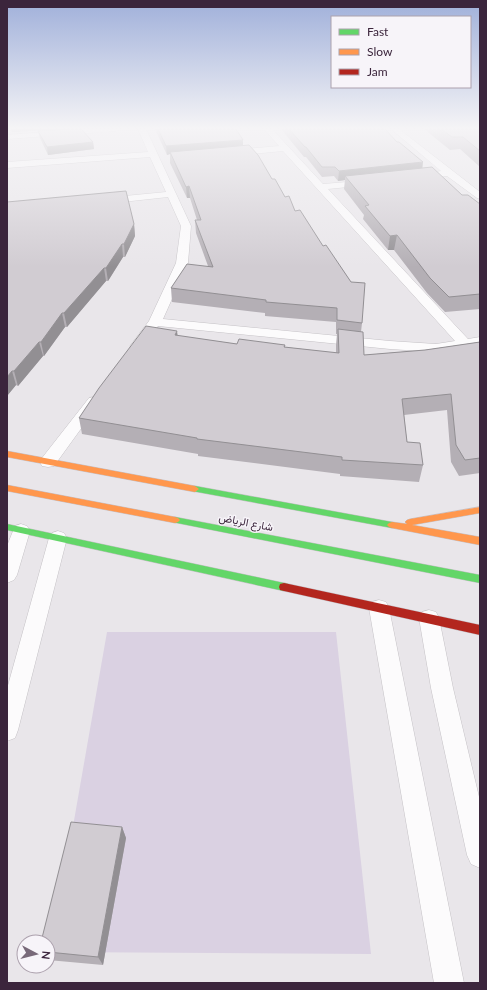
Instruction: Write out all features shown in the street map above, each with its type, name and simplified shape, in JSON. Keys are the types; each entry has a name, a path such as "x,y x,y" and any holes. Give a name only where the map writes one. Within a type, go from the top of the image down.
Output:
{"main road":[{"path":"7,454 480,541"},
{"name":"شارع الرياض","path":"7,488 480,579"},
{"path":"397,525 480,510"},
{"path":"14,529 480,630"}],"street":[{"path":"130,354 155,322 182,263 186,226 164,175"},
{"path":"310,175 465,344"},
{"path":"411,177 428,175"},
{"path":"452,175 480,196"},
{"path":"320,187 381,180"},
{"path":"93,202 171,194"},
{"path":"155,322 436,348 480,341"},
{"path":"48,462 101,392"},
{"path":"7,575 14,529"},
{"path":"7,730 58,538"},
{"path":"379,608 449,983"},
{"path":"429,618 442,688 480,855"}],"shaded area":[{"path":"107,632 336,632 371,954 56,952 56,934 54,934"}],"building":[{"path":"181,175 270,175 272,179 275,179 285,197 289,196 295,211 300,210 323,246 326,245 351,282 365,283 362,323 337,320 337,308 266,302 266,300 171,288 187,264 213,267 195,220 201,220 189,186 186,187"},
{"path":"441,175 462,195 468,195 480,204 480,294 449,297 430,278 397,235 390,236 365,206 369,205 345,176"},
{"path":"126,191 134,224 124,244 122,244 106,268 104,268 64,313 62,313 41,342 39,342 7,377 7,202"},
{"path":"146,326 177,331 175,335 237,344 239,339 285,345 284,347 339,353 338,329 363,332 364,355 425,350 480,342 480,458 465,460 456,445 451,394 402,399 407,442 420,443 423,465 342,460 342,457 197,439 79,418 99,388"},
{"path":"71,822 122,827 98,957 56,953 56,934 43,934"}],"traffic: fast":[{"path":"195,489 392,525"},
{"path":"175,520 480,579"},
{"path":"7,527 284,587"}],"traffic: slow":[{"path":"7,454 195,489"},
{"path":"7,488 175,520"},
{"path":"410,522 480,510"},
{"path":"392,525 480,541"}],"traffic: jam":[{"path":"284,587 480,630"}]}
